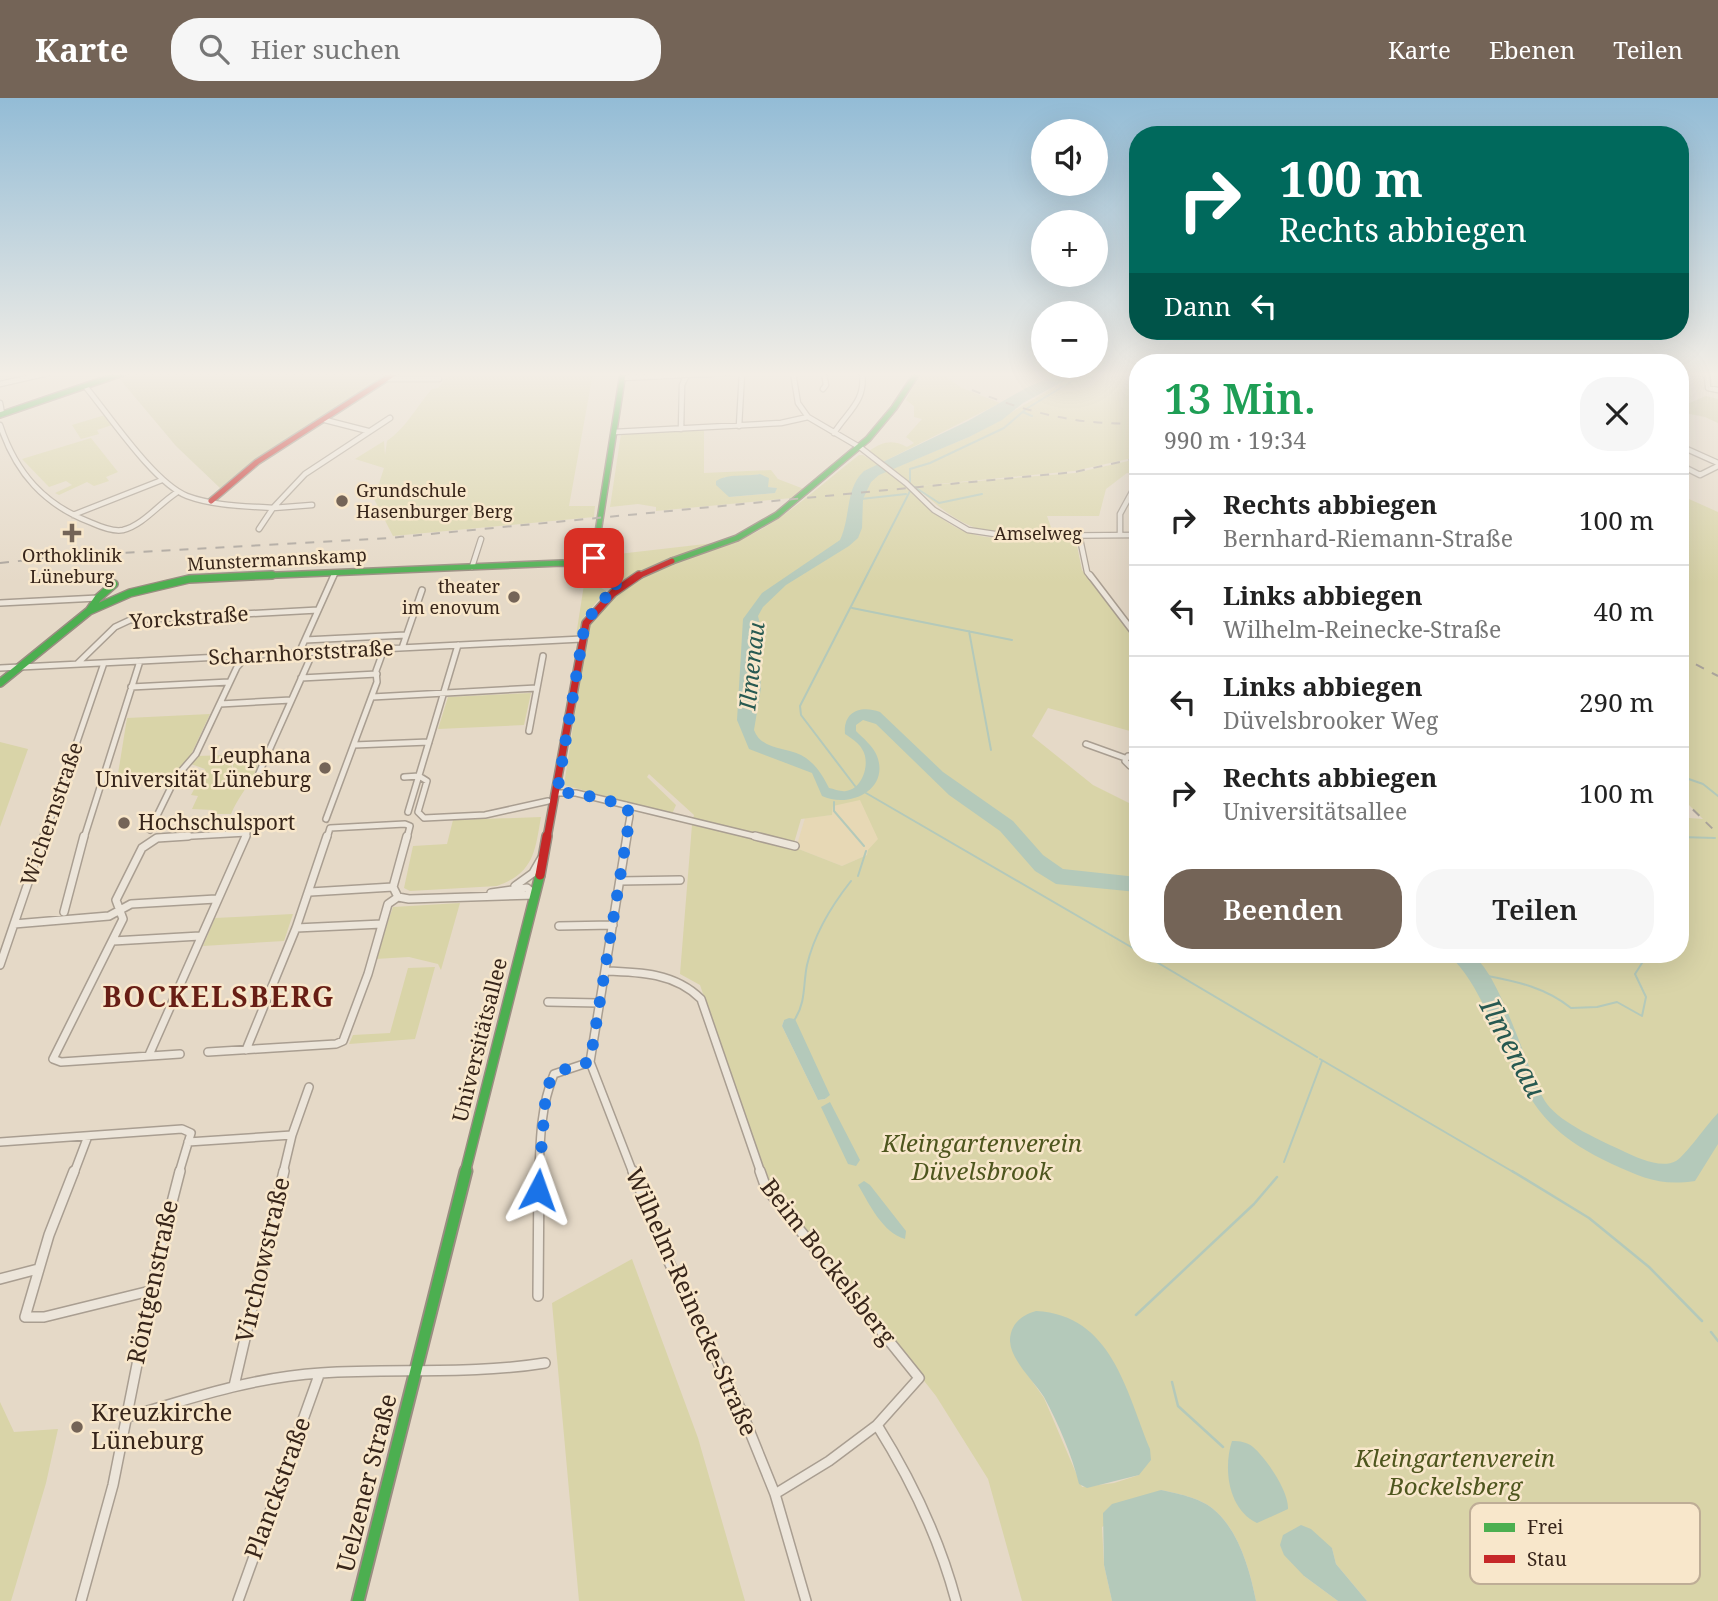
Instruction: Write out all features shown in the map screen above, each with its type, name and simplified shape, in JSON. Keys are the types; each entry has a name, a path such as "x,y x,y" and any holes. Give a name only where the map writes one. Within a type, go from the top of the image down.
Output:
{"street":[{"path":"7,443 13,461 28,484 73,515 111,529 121,530 133,525 176,493"},
{"path":"132,443 162,480 186,498 273,508 312,505"},
{"path":"211,501 257,462 288,443"},
{"path":"259,529 273,508 305,474 350,443"},
{"path":"577,565 590,567 612,443"},
{"path":"852,443 861,448"},
{"name":"Universitätsallee","path":"413,1373 544,855 582,639 592,612 617,588 648,571 759,527 865,443"},
{"name":"Amselweg","path":"861,448 940,514 974,532 1008,536 1129,534"},
{"path":"1689,451 1718,465"},
{"path":"1689,470 1700,475 1718,465"},
{"path":"73,515 162,480"},
{"path":"1120,534 1120,514 1129,498"},
{"path":"1079,534 1087,572 1129,626"},
{"path":"472,567 481,539"},
{"name":"Munstermannskamp","path":"548,564 590,567 617,588"},
{"name":"Munstermannskamp","path":"0,683 97,602 153,586 192,579 548,564 590,567 617,588"},
{"path":"299,653 335,573"},
{"path":"0,603 97,602 110,588 110,595 121,596"},
{"path":"402,648 422,590"},
{"name":"Yorckstraße","path":"76,664 115,627 130,620 318,610"},
{"name":"Scharnhorststraße","path":"305,640 407,635"},
{"name":"Scharnhorststraße","path":"0,668 582,639"},
{"path":"408,812 458,645"},
{"path":"326,820 377,682 384,649"},
{"path":"150,830 176,777 196,754 229,682 247,656"},
{"path":"529,731 543,656"},
{"path":"64,912 139,661"},
{"path":"255,782 309,661"},
{"name":"Wichernstraße","path":"0,965 104,663"},
{"path":"301,678 377,674"},
{"path":"131,687 229,682"},
{"path":"372,696 537,688"},
{"path":"220,704 291,700"},
{"path":"354,746 429,742"},
{"path":"1086,744 1129,757"},
{"path":"1125,758 1129,764"},
{"path":"398,897 393,887 410,826 419,816 427,785 427,781 419,776 404,777"},
{"path":"557,793 576,793 795,846"},
{"path":"419,816 429,818 485,815 548,801"},
{"path":"538,1296 538,1190 546,1092 554,1074 590,1062 630,816 626,805"},
{"path":"246,1050 310,892 309,886 330,828 405,824 410,826"},
{"path":"149,1055 247,832 151,839 142,848 116,901 123,919 53,1059 61,1062 180,1054"},
{"name":"Universitätsallee","path":"510,889 527,879 544,855"},
{"path":"620,881 680,880"},
{"path":"310,892 393,887"},
{"path":"478,895 527,888 534,895"},
{"path":"208,1052 336,1044 343,1041 388,904 398,897 409,899 534,895"},
{"path":"14,924 109,916 131,904 216,899"},
{"path":"296,928 382,924"},
{"path":"559,926 612,925"},
{"path":"113,941 200,936"},
{"name":"Beim Bockelsberg","path":"605,971 652,974 693,988 701,999 766,1188 919,1378 877,1424"},
{"path":"548,1002 599,1003"},
{"name":"Wilhelm-Reinecke-Straße","path":"590,1062 667,1258 741,1410 775,1494 806,1601"},
{"name":"Virchowstraße","path":"234,1386 292,1135 309,1087"},
{"name":"Röntgenstraße","path":"81,1601 106,1518 128,1418 166,1214 191,1133 188,1130 88,1136"},
{"path":"188,1142 292,1135"},
{"path":"0,1142 88,1136 38,1269 26,1312 27,1319 150,1291"},
{"path":"0,1279 38,1269"},
{"path":"128,1418 234,1386 289,1376 495,1372 545,1363"},
{"name":"Uelzener Straße","path":"358,1601 413,1373"},
{"name":"Planckstraße","path":"238,1601 319,1375"},
{"path":"775,1494 829,1461 877,1424 923,1502 942,1548 956,1601"}],"shaded area":[{"path":"174,443 280,443 220,488"},
{"path":"866,793 896,842 842,866 796,848 805,818 832,815 833,801"}],"green space":[{"path":"74,443 95,443 118,472 106,477 109,481 94,486 87,482 59,495 55,493 72,485 66,481 49,487 22,459"},
{"path":"381,443 384,443 385,455 387,443 580,443 569,506 595,506 594,517 393,536 374,499 384,468 355,459"},
{"path":"620,443 704,443 704,473 771,470 778,479 804,489 792,498 656,511 656,507 638,504 610,507","holes":["760,474 768,487 776,488 775,493 729,497 724,477"]},
{"path":"886,443 907,447 920,443 883,462 869,451"},
{"path":"954,443 1129,443 1129,459 1074,471 917,486 1075,473 1129,461 1129,473 1106,489 1099,516 1047,516 1054,536 1075,536 1082,570 1129,631 1129,731 1048,708 1032,736 1093,785 1129,803 1129,963 1689,963 1689,818 1703,819 1689,805 1689,499 1718,512 1718,1601 1367,1601 1336,1564 1332,1548 1304,1576 1338,1601 1256,1601 1242,1550 1221,1516 1201,1501 1161,1490 1102,1527 1104,1565 1112,1601 1022,1601 988,1479 936,1396 767,1181 700,985 680,974 692,825 796,848 842,866 867,855 878,839 860,800 833,806 832,815 801,819 794,843 693,819 694,815 649,774 647,777 676,805 672,814 564,785 588,629 601,607 619,590 641,577 760,530 799,504 859,455 888,471 894,471 892,469","holes":["921,491 958,520 990,533 1003,535 1000,538 986,537 962,530 943,519 914,493","784,1020 826,1099 818,1100 782,1026","1015,1357 1139,1475 1114,1483 1082,1487 1044,1398"]},
{"path":"714,543 622,582 598,574 596,559 601,556"},
{"path":"585,578 606,591 584,617 576,636"},
{"path":"531,693 524,725 438,729 448,697"},
{"path":"210,714 189,759 175,776 117,780 127,718"},
{"path":"0,742 28,749 0,827"},
{"path":"252,753 251,766 258,764 231,814 213,814 213,810 192,809 198,796 191,795 205,769 191,764 196,756 231,755 232,769 241,770 233,768 233,754"},
{"path":"541,817 531,859 519,875 509,881 497,886 410,891 404,888 413,846 447,844 453,820"},
{"path":"460,903 441,970 438,964 409,957 375,959 393,907"},
{"path":"293,914 284,941 203,946 215,918"},
{"path":"435,967 415,1039 349,1044 353,1035 390,1033 408,968"},
{"path":"632,1259 698,1438 745,1601 579,1601 552,1303"},
{"path":"0,1402 14,1432 58,1429 46,1483 11,1601 0,1601"}],"water":[{"name":"Ilmenau","path":"922,443 954,443 879,475 871,482 863,499 862,528 858,538 786,585 763,607 758,616 762,632 759,655 761,688 754,730 758,737 770,745 800,754 813,764 829,788 846,791 861,780 866,761 861,747 845,734 847,720 850,715 860,710 880,712 943,772 1013,821 1043,855 1063,869 1129,876 1129,891 1056,884 1035,871 1000,831 949,795 876,724 863,720 856,725 856,731 877,756 879,768 878,778 872,787 855,798 844,800 822,796 812,773 749,749 737,720 743,619 762,593 840,540 851,494 864,471"},
{"path":"760,474 769,478 768,487 777,488 775,493 729,497 716,485 716,481 726,477"},
{"name":"Ilmenau","path":"1456,963 1480,963 1501,998 1539,1090 1547,1104 1572,1125 1636,1157 1664,1164 1680,1158 1718,1113 1718,1144 1695,1181 1662,1182 1643,1177 1584,1149 1563,1134 1533,1101 1487,1011"},
{"path":"795,1019 830,1095 825,1099 818,1100 782,1026 784,1020"},
{"path":"830,1102 860,1160 856,1166 848,1164 821,1107"},
{"path":"864,1181 906,1231 905,1239 890,1230 877,1217 858,1185"},
{"path":"1036,1311 1062,1316 1082,1326 1099,1341 1112,1360 1150,1449 1151,1460 1139,1475 1087,1488 1079,1484 1069,1451 1044,1397 1011,1348 1014,1326 1021,1318"},
{"path":"1232,1441 1248,1444 1264,1459 1281,1484 1288,1509 1257,1523 1247,1517 1230,1487 1228,1463"},
{"path":"1161,1490 1201,1501 1221,1516 1242,1550 1256,1601 1112,1601 1104,1565 1103,1513 1112,1504"},
{"path":"1301,1525 1311,1529 1332,1548 1336,1564 1367,1601 1338,1601 1304,1576 1284,1555 1280,1545 1283,1535"}],"waterway":[{"path":"910,482 910,469 930,463 972,443"},
{"path":"910,484 939,503 982,494"},
{"path":"855,786 801,715 800,706 910,491"},
{"path":"861,499 906,494"},
{"path":"852,608 969,631"},
{"path":"969,631 1012,640"},
{"path":"969,631 991,750"},
{"path":"1689,779 1703,784 1718,796"},
{"path":"866,793 1129,946"},
{"path":"834,802 834,811 864,846"},
{"path":"1689,837 1715,838"},
{"path":"858,876 866,851"},
{"path":"795,1019 801,1006 807,965 814,943 831,910 851,881"},
{"path":"1158,963 1317,1057"},
{"name":"Ilmenau","path":"1488,976 1542,991 1571,1008 1597,1007 1617,1002 1642,1016 1646,997 1635,974 1642,963"},
{"path":"1320,1059 1515,1173"},
{"path":"1284,1162 1322,1061"},
{"path":"1512,1171 1589,1218 1649,1267 1702,1321"},
{"path":"1136,1315 1254,1204 1277,1177"},
{"path":"1711,1332 1718,1341"},
{"path":"1172,1382 1178,1406 1223,1447"}],"railway":[{"path":"0,563 67,556 389,538 1075,472 1129,460"},
{"path":"1689,661 1718,676"},
{"path":"1689,806 1718,834"}],"traffic: fast":[{"path":"598,575 594,558 612,443"},
{"path":"672,561 737,538 777,515 863,443"},
{"path":"89,611 130,593 189,579 562,563 577,565 619,586"},
{"path":"0,683 89,611 98,598 114,584"},
{"path":"358,1601 540,875"}],"traffic: jam":[{"path":"211,501 257,462 286,443"},
{"path":"540,875 586,623 604,602 624,585 672,561"}],"place":[{"name":"Grundschule Hasenburger Berg","path":"342,501"},
{"name":"Orthoklinik Lüneburg","path":"72,533"},
{"name":"theater im enovum","path":"514,597"},
{"name":"Leuphana Universität Lüneburg","path":"325,768"},
{"name":"Hochschulsport","path":"124,823"},
{"name":"Kreuzkirche Lüneburg","path":"77,1427"}],"district":[{"name":"BOCKELSBERG","path":"219,997"}],"route":[{"path":"538,1190 549,1080 558,1071 590,1062 630,816 626,805 576,793 557,793 584,629 596,606 619,586 598,575 594,558"}],"park label":[{"name":"Kleingartenverein Düvelsbrook","path":"982,1158"},
{"name":"Kleingartenverein Bockelsberg","path":"1455,1473"}]}
